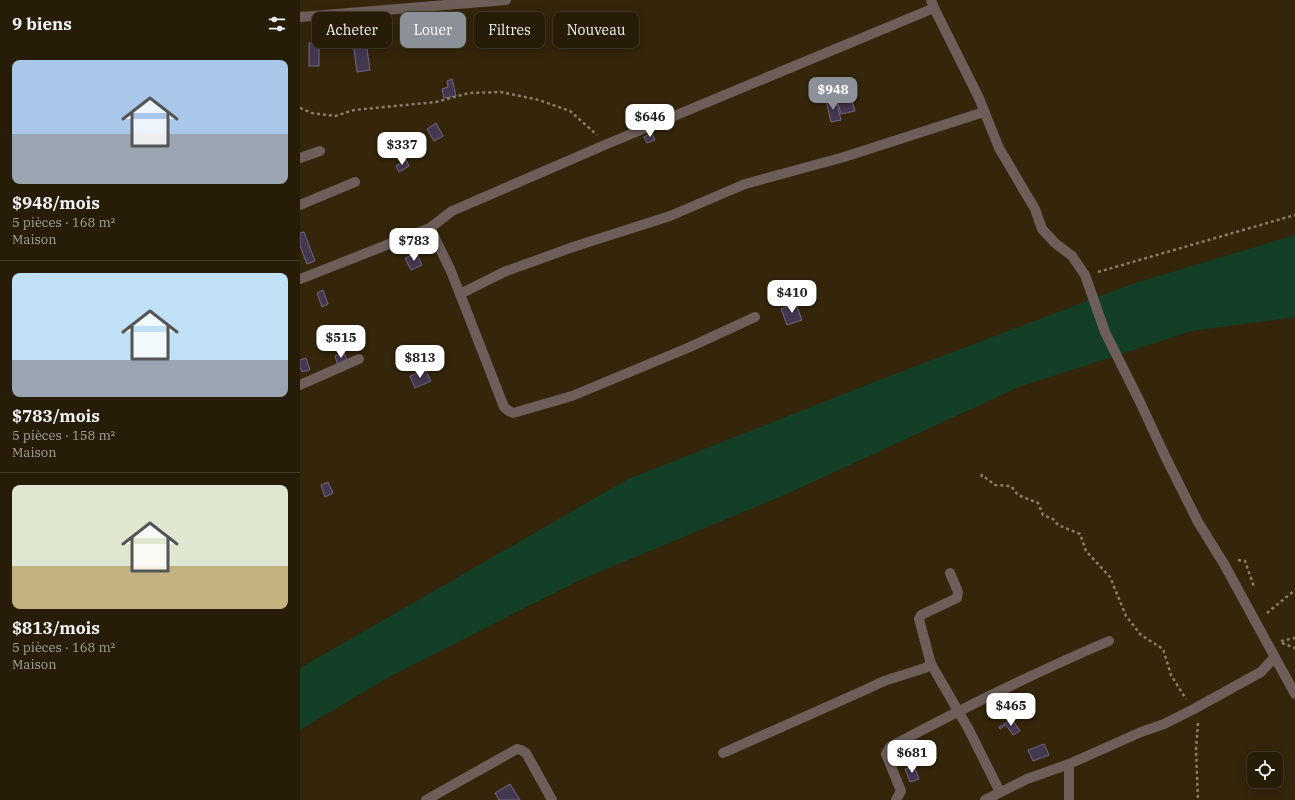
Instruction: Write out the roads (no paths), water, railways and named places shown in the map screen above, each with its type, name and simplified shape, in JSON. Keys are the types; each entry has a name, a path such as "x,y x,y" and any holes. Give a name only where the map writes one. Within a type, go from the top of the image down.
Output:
{"street":[{"path":"300,17 506,0"},
{"path":"300,280 430,228 452,211 933,4 984,112 999,148 1035,209 1042,229 1055,243 1072,256 1085,275 1105,332 1198,522 1224,564 1295,694"},
{"path":"460,294 504,272 572,247 670,216 745,184 844,157 984,112"},
{"path":"300,158 320,151"},
{"path":"300,205 355,182"},
{"path":"430,228 450,269 504,407 508,412 513,413 572,396 690,347 755,317"},
{"path":"300,384 359,359"},
{"path":"950,574 958,592 957,598 921,615 919,619 931,664 968,728 1000,792"},
{"path":"896,800 901,791 886,754 890,748 957,711 1109,641"},
{"path":"985,800 1027,779 1069,764 1141,732 1164,724 1261,672 1274,658"},
{"path":"723,753 867,688 925,668 931,664"},
{"path":"426,800 517,749 526,753 552,800"},
{"path":"1068,800 1069,764"}]}
